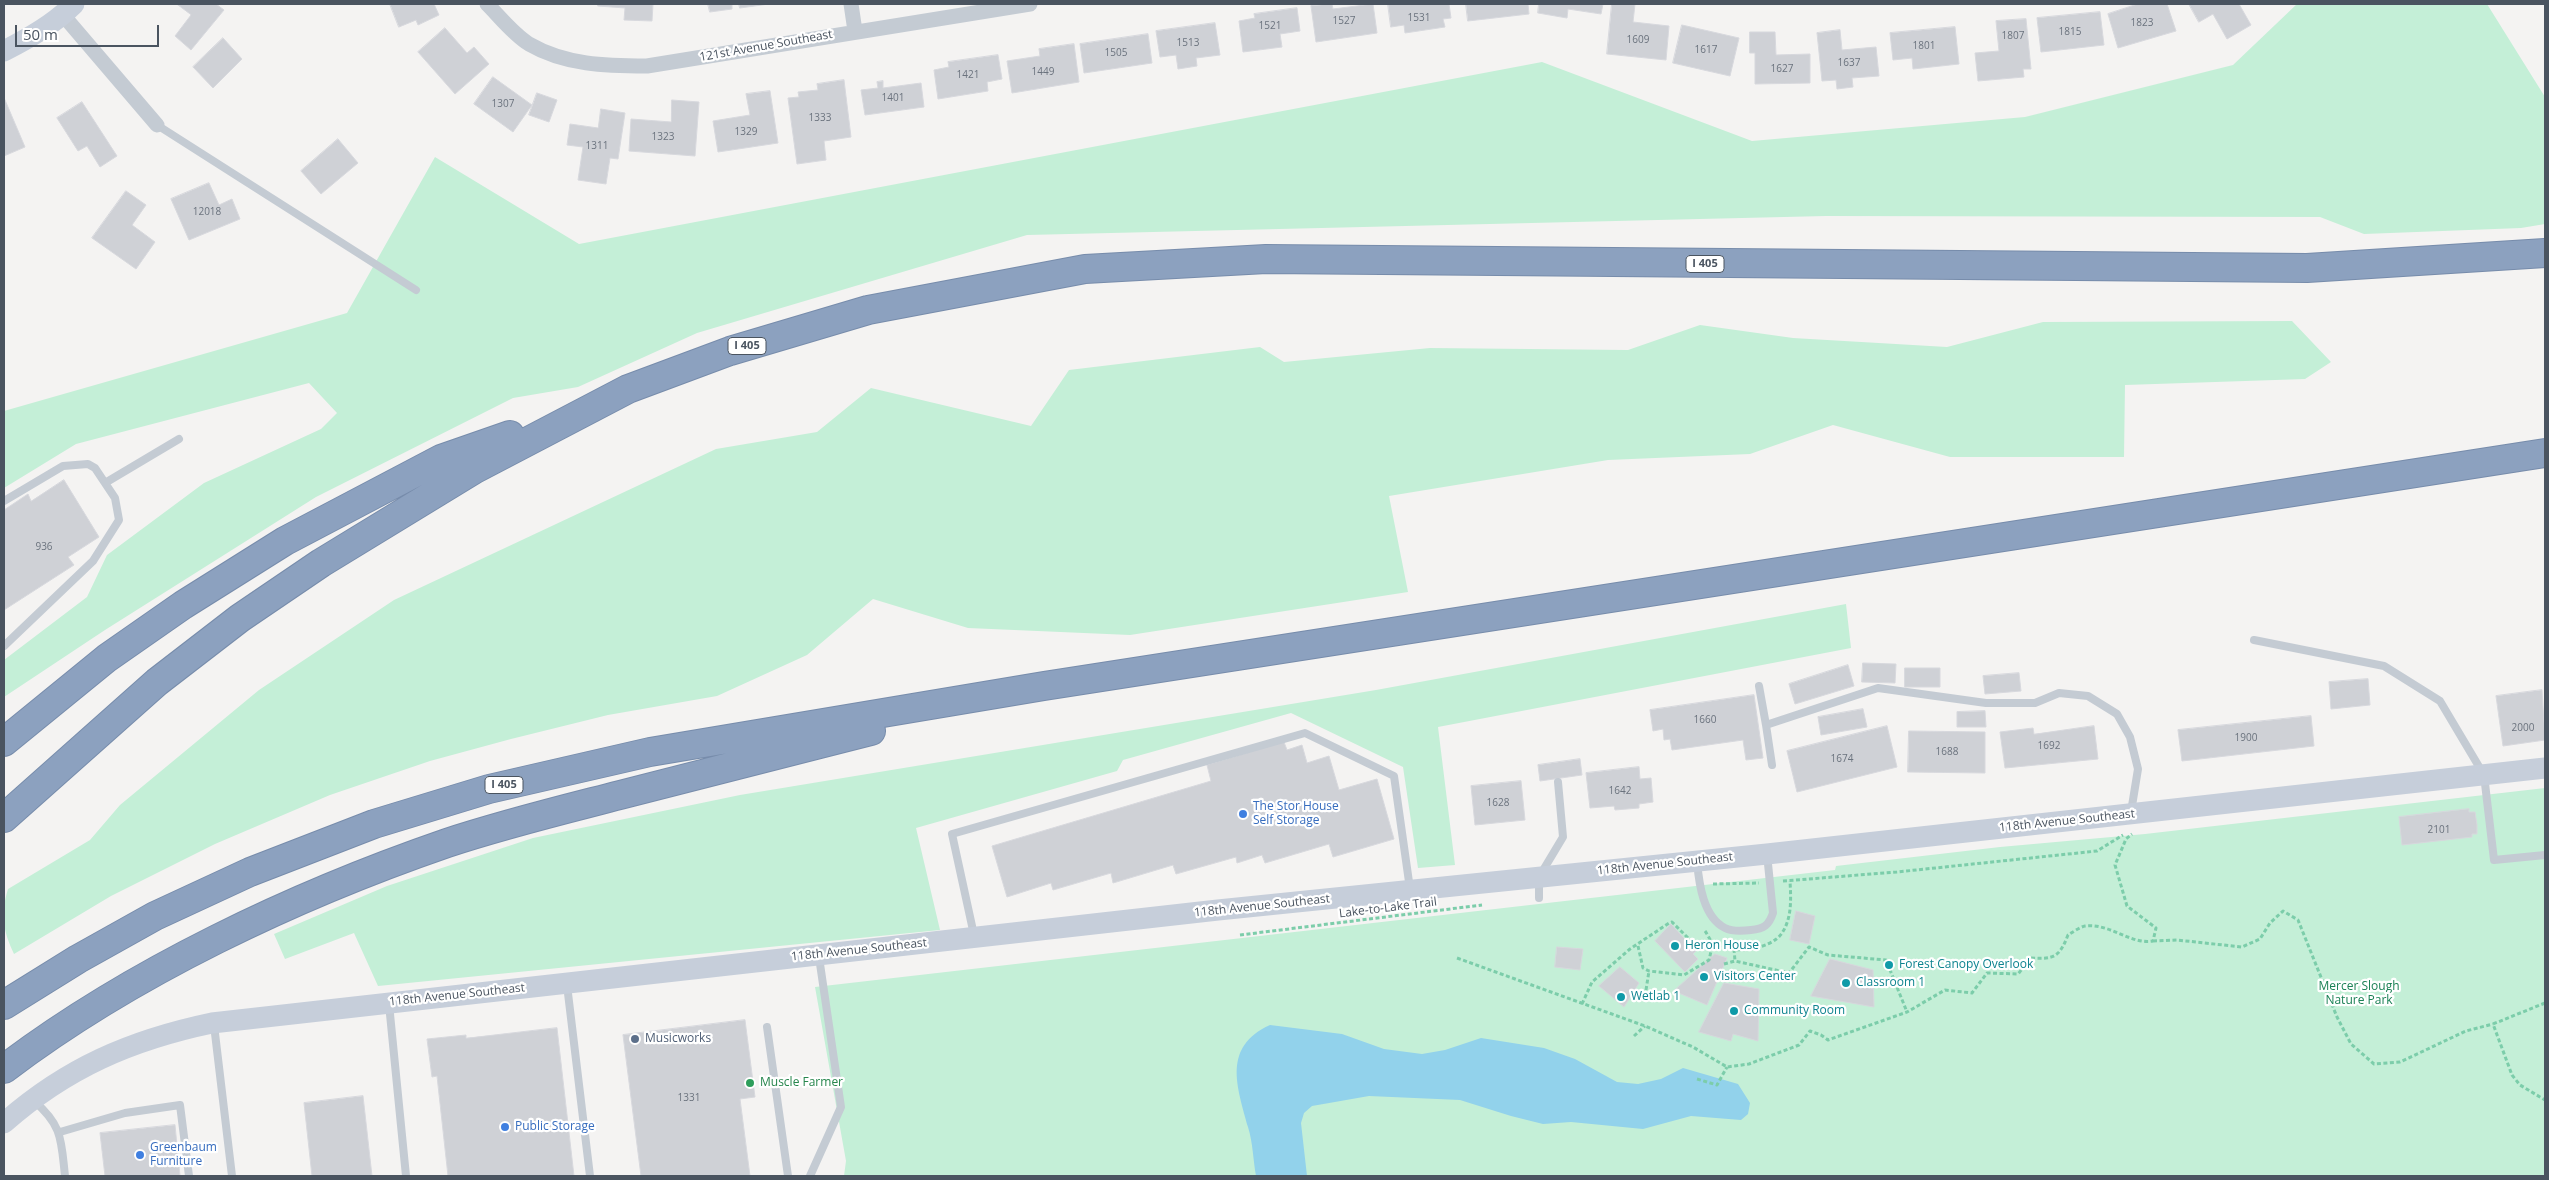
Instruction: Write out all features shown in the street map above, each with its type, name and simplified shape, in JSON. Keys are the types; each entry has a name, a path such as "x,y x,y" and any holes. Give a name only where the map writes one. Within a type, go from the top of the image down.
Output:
{"highway":[{"name":"I 405","path":"4,818 157,682 240,618 321,563 475,469 628,389 730,351 868,310 1085,269 1266,259 2306,268 2545,253"},
{"path":"4,742 107,658 183,605 285,541 440,459 588,409"},
{"name":"I 405","path":"4,1005 78,959 155,916 250,872 374,824 489,789 650,752 1044,686 2545,453"},
{"path":"4,1069 86,1011 181,958 349,880 448,843 531,818 1044,686"}],"street":[{"name":"121st Avenue Southeast","path":"487,4 529,43 557,56 584,64 612,66 647,66 1030,4"},
{"path":"851,4 855,31"},
{"path":"4,51 33,35 68,9 158,125"},
{"name":"118th Avenue Southeast","path":"4,1123 33,1099 72,1072 138,1042 174,1031 214,1023 1410,890 1697,860 2135,821 2545,768"}],"lane":[{"path":"158,125 416,290"},
{"path":"105,483 179,439"},
{"path":"4,502 63,466 69,464 88,464 95,468 115,498 119,520 94,561 4,646"},
{"path":"2254,640 2384,666 2440,701 2484,775 2494,860 2545,855"},
{"path":"1759,686 1772,766"},
{"path":"1766,725 1878,688 1986,703 2035,703 2059,694 2088,696 2117,714 2130,737 2138,769 2135,821"},
{"path":"974,937 952,834 1305,733 1394,776 1410,890"},
{"path":"1539,898 1539,877 1563,837 1558,782"},
{"path":"1697,860 1699,884 1718,924 1732,930 1760,930 1770,921 1773,913 1767,854"},
{"path":"810,1176 840,1107 818,955"},
{"path":"567,983 590,1176"},
{"path":"388,1003 406,1176"},
{"path":"214,1023 232,1176"},
{"path":"768,1027 788,1176"},
{"path":"33,1099 49,1114 60,1132 65,1176"},
{"path":"60,1132 125,1113 180,1105 189,1176"}],"path":[{"path":"2135,821 2115,865 2127,906 2156,928 2153,941"},
{"name":"Lake-to-Lake Trail","path":"1240,935 1490,904"},
{"path":"1457,958 1645,1026 1693,1047 1727,1067 1749,1064 1799,1045 1810,1031 1822,1035 1828,1040 1907,1012 1945,990 1972,993 1987,972 2018,974 2031,958 2052,958 2062,950 2068,935 2084,926 2116,930 2143,942 2177,940 2242,948 2260,938 2270,923 2283,911 2298,920 2337,1017 2351,1044 2374,1064 2400,1062 2466,1031 2493,1024 2545,1003"},
{"path":"1582,1004 1592,982 1630,950 1672,922 1694,944"},
{"path":"1638,946 1643,968 1649,971 1684,975 1709,960 1713,943"},
{"path":"1724,964 1735,961 1789,973 1809,947 1828,955 1886,960 1907,1012"},
{"path":"1734,949 1735,961"},
{"path":"1646,990 1649,971"},
{"path":"2493,1024 2512,1075 2520,1085 2545,1100"},
{"path":"1634,1036 1645,1026"},
{"path":"1698,1079 1717,1085 1727,1067"}],"green space":[{"path":"2297,4 2487,4 2545,97 2545,224 2521,228 2364,234 2320,217 1826,216 1027,235 697,333 578,387 513,398 316,497 105,630 4,697 4,660 87,597 107,555 204,483 321,429 337,413 309,383 76,444 4,488 4,411 347,313 435,157 579,244 1542,62 1752,141 2025,117 2233,65"},
{"path":"2292,321 2331,362 2305,379 2125,385 2124,457 1950,457 1833,425 1750,454 1608,460 1389,496 1408,592 1130,635 968,628 873,599 807,655 717,696 608,715 430,761 330,795 215,844 111,896 14,954 5,930 3,915 8,889 90,840 120,805 259,690 394,600 716,449 817,432 871,388 1031,426 1069,370 1260,347 1284,362 1430,348 1628,350 1700,325 1793,338 1947,347 2043,322"},
{"path":"1846,604 1851,648 1438,727 1455,865 1418,868 1403,767 1291,713 1123,760 1117,771 916,828 940,930 378,986 354,933 285,959 274,934 387,886 533,838 740,795 1376,690"},
{"name":"Mercer Slough Nature Park","path":"2545,788 2545,1176 844,1176 846,1161 815,987 1835,870 1836,866 2000,847 2145,834"}],"water":[{"path":"1270,1025 1342,1034 1384,1049 1422,1054 1445,1050 1481,1038 1544,1048 1575,1059 1617,1082 1638,1084 1661,1079 1683,1068 1738,1084 1750,1103 1748,1114 1741,1120 1691,1116 1643,1129 1571,1122 1543,1124 1460,1100 1369,1096 1312,1106 1304,1113 1301,1123 1307,1176 1256,1176 1251,1139 1237,1083 1237,1069 1239,1056 1245,1044 1255,1034"}],"building":[{"path":"177,4 216,4 224,10 191,50 175,36 191,15"},
{"path":"390,4 434,4 439,15 418,25 416,20 399,27"},
{"path":"598,4 653,4 652,21 624,20 625,8 598,6"},
{"path":"708,4 732,4 732,9 710,12"},
{"path":"739,4 769,4 740,8"},
{"path":"1332,4 1333,9 1373,4 1377,33 1316,42 1311,6"},
{"path":"1388,4 1449,4 1451,18 1443,19 1445,27 1405,33 1404,25 1391,27"},
{"path":"1466,4 1528,4 1529,14 1468,21"},
{"path":"1539,4 1603,4 1601,14 1568,9 1567,18 1538,13"},
{"path":"1612,4 1635,4 1633,22 1669,26 1666,60 1607,54"},
{"path":"2138,4 2167,4 2176,31 2118,48 2108,14"},
{"path":"2189,4 2239,4 2251,25 2227,39 2213,14 2199,22"},
{"path":"1297,8 1300,31 1280,34 1282,47 1243,52 1239,21 1255,18 1254,14"},
{"path":"2100,12 2104,45 2041,52 2037,18"},
{"path":"2026,19 2031,69 2023,69 2024,77 1978,81 1975,53 1999,51 1996,21"},
{"path":"1215,23 1220,55 1196,58 1197,66 1178,69 1176,55 1160,57 1156,31"},
{"path":"1682,25 1739,38 1730,76 1673,63"},
{"path":"1955,27 1959,64 1913,69 1912,58 1893,60 1890,33"},
{"path":"445,28 467,53 474,47 489,64 455,94 418,52"},
{"path":"1840,30 1842,50 1876,47 1879,76 1852,78 1853,87 1837,89 1836,80 1822,81 1817,33"},
{"path":"1750,32 1775,32 1776,55 1810,54 1810,83 1755,84 1755,53 1750,53"},
{"path":"1148,34 1152,63 1084,73 1080,44"},
{"path":"223,38 242,59 213,88 193,67"},
{"path":"1074,44 1079,82 1012,93 1007,61 1040,56 1039,49"},
{"path":"998,55 1002,79 987,82 988,91 938,99 934,70 949,67 948,62"},
{"path":"493,77 532,105 513,132 474,104"},
{"path":"844,80 851,137 824,141 826,160 797,164 788,98 799,97 798,92 818,90 817,84"},
{"path":"883,81 883,88 921,83 924,107 865,115 861,90 878,88 877,82"},
{"path":"770,91 778,143 718,152 713,121 750,115 746,94"},
{"path":"537,93 557,100 549,122 529,115"},
{"path":"672,100 699,102 695,156 629,151 631,119 671,122"},
{"path":"4,101 25,147 4,156"},
{"path":"82,102 117,156 100,167 87,146 78,151 57,118"},
{"path":"601,109 625,113 618,159 610,158 606,184 578,180 583,147 567,145 570,124 598,128"},
{"path":"338,139 358,163 321,194 301,171"},
{"path":"209,183 219,205 232,199 240,219 189,240 171,199"},
{"path":"126,191 146,205 132,225 155,242 136,269 92,238"},
{"path":"64,480 99,537 68,557 74,565 4,610 4,510 28,494 31,501"},
{"path":"1863,663 1896,664 1895,683 1862,682"},
{"path":"1848,665 1854,686 1795,704 1789,684"},
{"path":"1905,668 1940,668 1940,687 1905,687"},
{"path":"2019,673 2021,691 1985,694 1983,676"},
{"path":"2368,679 2370,705 2331,709 2329,682"},
{"path":"2542,690 2545,740 2503,746 2496,696"},
{"path":"1754,695 1763,758 1746,760 1743,740 1672,750 1670,739 1664,740 1663,729 1653,731 1650,710"},
{"path":"1863,709 1867,727 1821,735 1818,717"},
{"path":"1985,711 1986,727 1957,727 1957,712"},
{"path":"2311,716 2314,746 2182,761 2178,730"},
{"path":"1887,726 1897,767 1797,792 1787,751"},
{"path":"2094,726 2098,759 2005,768 2000,732 2033,728 2034,734"},
{"path":"1909,731 1985,732 1985,773 1908,772"},
{"name":"The Stor House Self Storage","path":"1284,742 1287,750 1302,745 1307,763 1329,756 1339,790 1377,779 1394,839 1333,857 1329,844 1265,863 1262,855 1237,863 1236,857 1176,874 1173,865 1113,883 1111,873 1053,890 1051,883 1007,897 992,846 1211,781 1207,765"},
{"path":"1580,759 1582,775 1540,781 1538,765"},
{"path":"1639,767 1640,779 1651,778 1653,802 1639,804 1639,808 1615,810 1614,806 1590,808 1586,773"},
{"path":"1521,781 1525,820 1475,825 1471,786"},
{"path":"2469,809 2469,812 2475,812 2477,825 2477,834 2472,834 2472,837 2402,845 2399,817"},
{"path":"1796,911 1815,916 1809,944 1790,940"},
{"name":"Heron House","path":"1671,924 1696,951 1693,954 1698,959 1685,972 1655,941"},
{"path":"1557,947 1583,949 1580,970 1555,967"},
{"name":"Visitors Center","path":"1715,954 1727,958 1707,1005 1674,991"},
{"name":"Classroom 1","path":"1830,959 1873,970 1874,1007 1811,996"},
{"name":"Wetlab 1","path":"1620,967 1639,983 1624,1007 1599,986"},
{"name":"Community Room","path":"1724,983 1759,989 1758,1041 1733,1034 1731,1041 1699,1032"},
{"path":"745,1020 755,1097 740,1099 750,1176 641,1176 623,1035"},
{"name":"Public Storage","path":"557,1028 574,1176 448,1176 437,1076 432,1077 427,1039 466,1035 466,1038"},
{"path":"363,1096 372,1176 312,1176 304,1103"},
{"name":"Greenbaum Furniture","path":"175,1125 180,1176 105,1176 100,1133"}],"place":[{"name":"The Stor House Self Storage","path":"1243,814"},
{"name":"Heron House","path":"1675,946"},
{"name":"Forest Canopy Overlook","path":"1889,965"},
{"name":"Visitors Center","path":"1704,977"},
{"name":"Classroom 1","path":"1846,983"},
{"name":"Wetlab 1","path":"1621,997"},
{"name":"Community Room","path":"1734,1011"},
{"name":"Musicworks","path":"635,1039"},
{"name":"Muscle Farmer","path":"750,1083"},
{"name":"Public Storage","path":"505,1127"},
{"name":"Greenbaum Furniture","path":"140,1155"}]}
